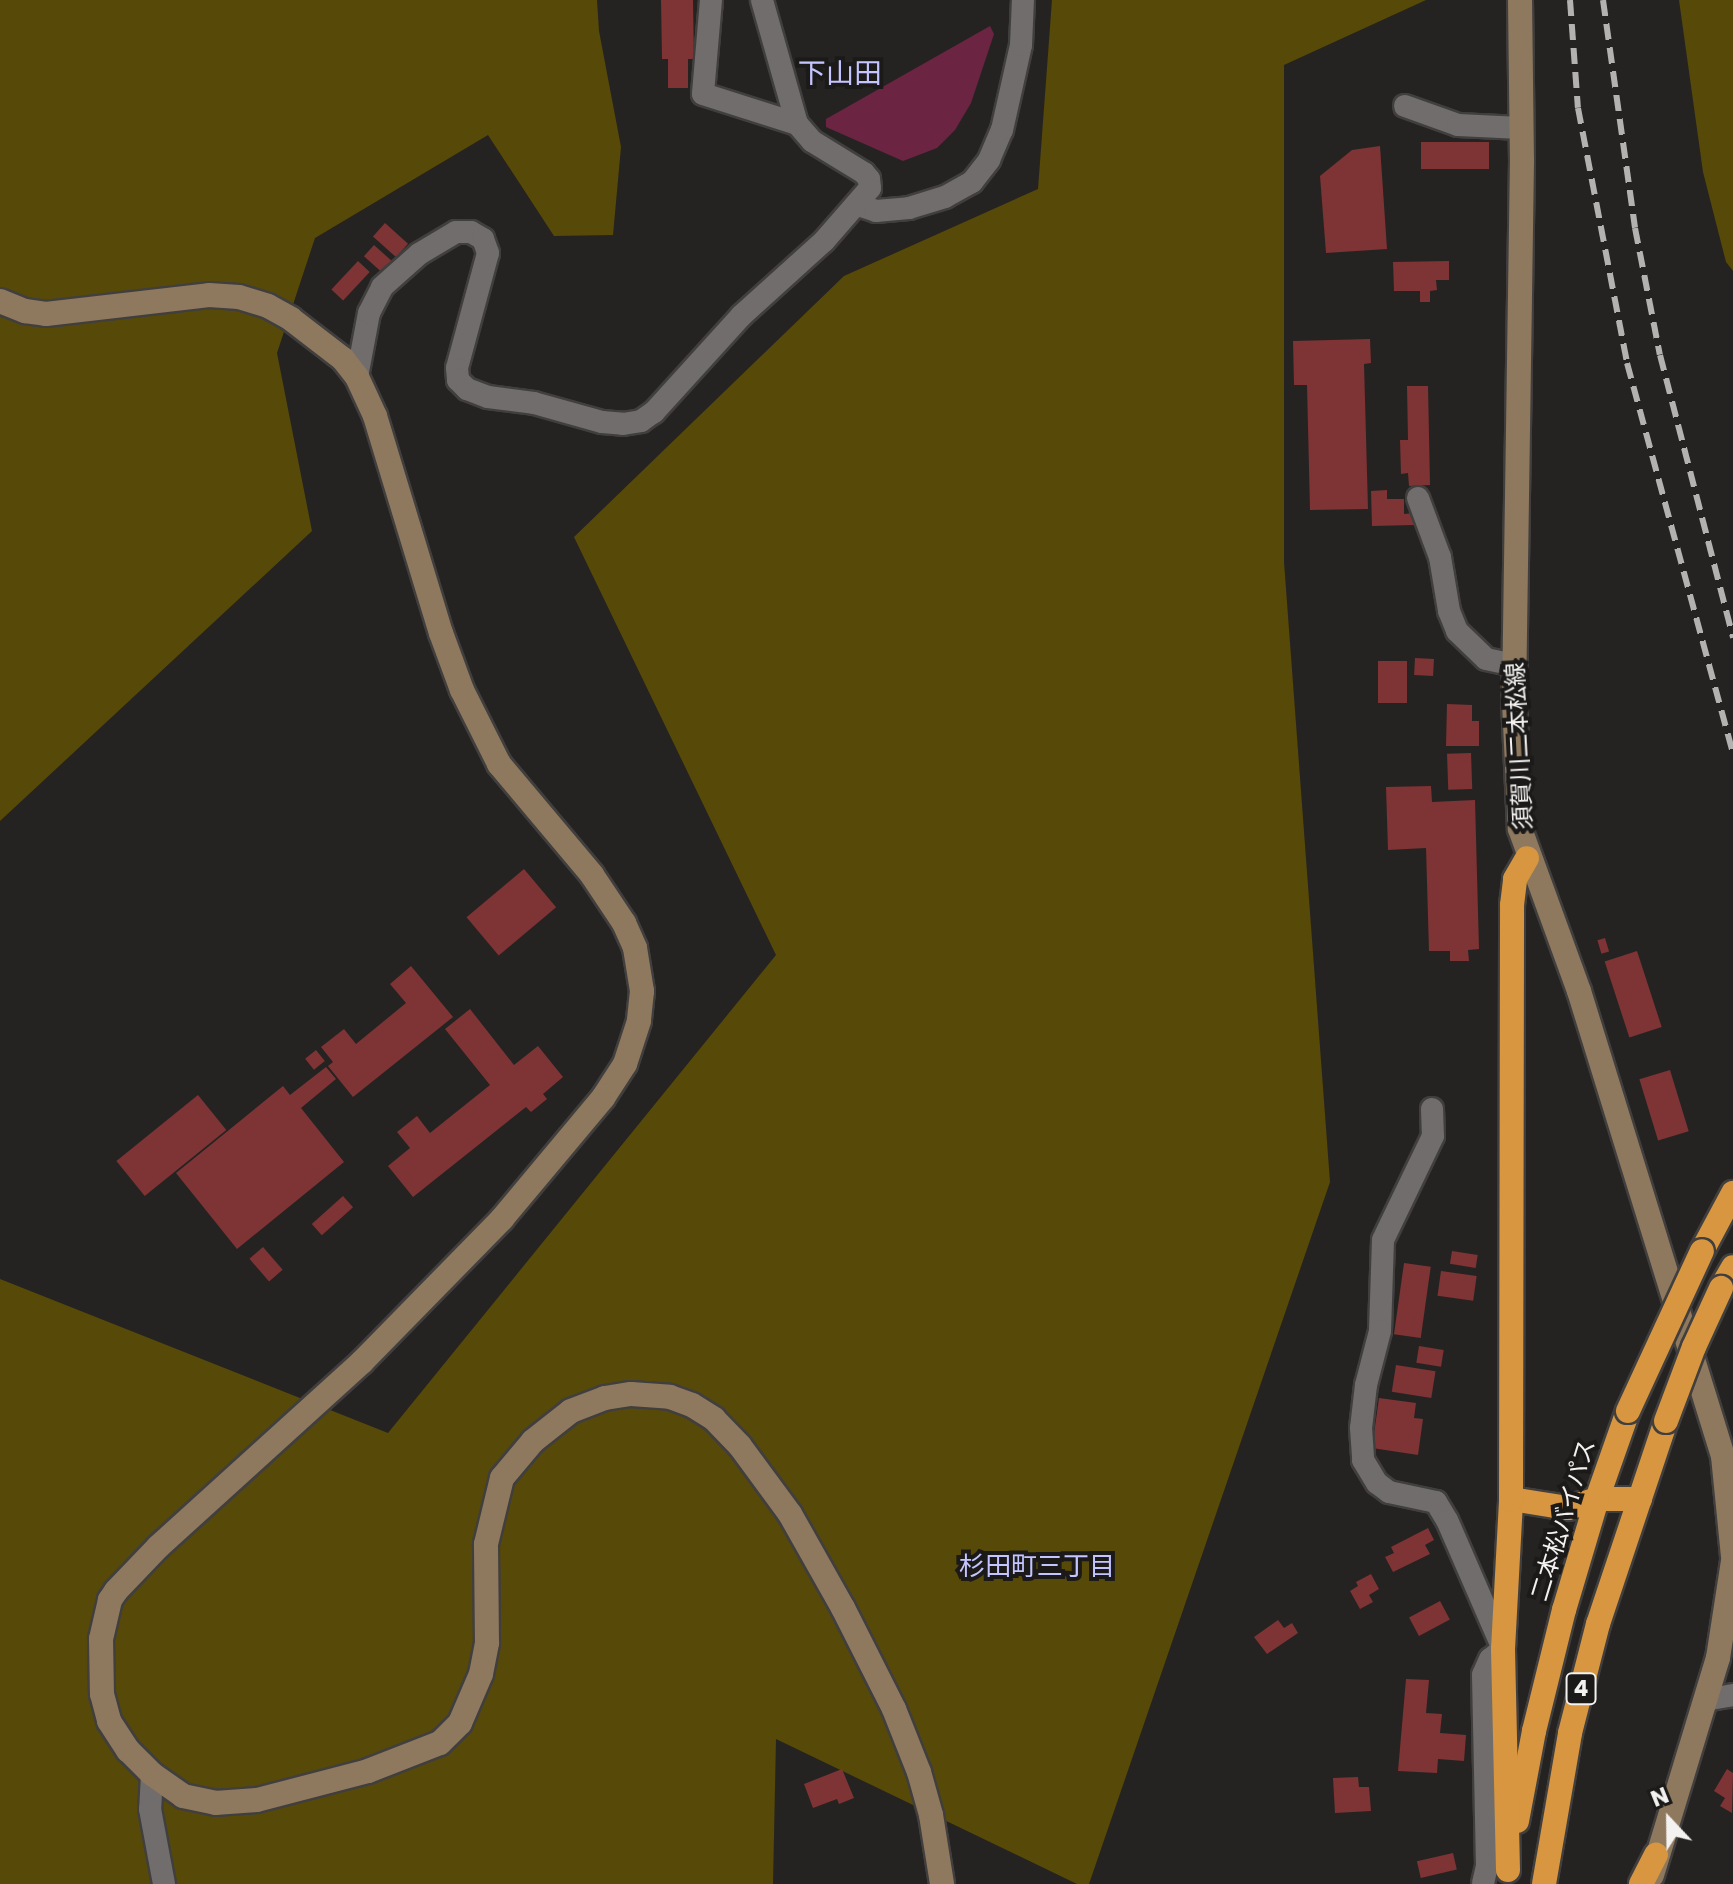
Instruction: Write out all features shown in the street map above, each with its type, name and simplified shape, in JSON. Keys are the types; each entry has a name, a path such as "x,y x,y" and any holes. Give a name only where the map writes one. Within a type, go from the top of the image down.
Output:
{"highway":[{"path":"1508,1877 1503,1649 1511,1499 1512,905 1515,879 1527,858"},
{"name":"二本松バイパス","path":"1508,1877 1534,1731 1597,1499 1628,1411 1702,1251 1733,1193"},
{"name":"4","path":"1544,1884 1570,1733 1598,1624 1666,1421 1727,1278"},
{"path":"1511,1499 1568,1508 1597,1499 1640,1499"},
{"path":"1641,1884 1656,1855"}],"street":[{"path":"711,0 703,94 797,124"},
{"path":"357,377 369,313 382,287 419,254 456,232 471,232 483,239 488,253 457,368 458,380 467,389 488,397 534,403 602,422 623,424 641,421 654,412 741,316 790,274 858,205 870,188 869,179 853,163 812,141 797,124 762,0"},
{"path":"858,205 876,211 909,208 945,197 972,182 989,160 1002,130 1021,45 1023,0"},
{"name":"須賀川二本松線","path":"1520,0 1514,665 1517,800 1527,858 1579,991 1723,1456 1733,1558 1718,1658 1656,1855 1650,1884"},
{"path":"1405,106 1458,125 1521,128"},
{"path":"0,301 25,311 46,314 209,295 239,297 268,306 327,344 357,377 375,416 462,690 499,764 592,875 624,923 635,948 642,991 639,1021 625,1064 603,1098 502,1219 362,1362 149,1556 116,1591 110,1600 101,1639 102,1694 115,1731 128,1750 152,1774 183,1796 215,1803 238,1803 368,1771 440,1743 460,1723 481,1674 487,1643 486,1544 502,1478 533,1441 571,1411 605,1398 631,1394 670,1397 692,1405 714,1419 758,1467 843,1608 894,1709 919,1772 931,1815 942,1884"},
{"path":"1418,498 1440,557 1449,611 1457,631 1486,659 1514,665"},
{"path":"1432,1109 1433,1136 1383,1240 1380,1331 1366,1385 1361,1428 1363,1460 1377,1483 1389,1492 1436,1502 1503,1649 1490,1659 1483,1675 1487,1866 1483,1884"},
{"path":"1705,1700 1733,1695"},
{"path":"152,1774 150,1809 164,1884"}],"shaded area":[{"path":"0,0 597,0 599,31 621,147 613,235 554,236 488,135 315,238 277,353 312,531 0,821"},
{"path":"1052,0 1426,0 1284,65 1284,562 1330,1182 1089,1884 1077,1884 776,1739 773,1884 0,1884 0,1279 388,1433 776,955 574,537 844,276 1038,189"},
{"path":"1679,0 1733,0 1733,271 1726,262 1703,172"},
{"path":"990,26 994,34 971,103 955,130 937,148 903,161 826,127 826,119"}],"building":[{"path":"661,0 693,0 694,59 688,59 688,88 668,88 668,59 662,59"},
{"path":"1421,142 1489,142 1489,169 1421,169"},
{"path":"1380,146 1387,249 1326,253 1320,176 1352,150"},
{"path":"385,223 408,244 396,257 373,236"},
{"path":"374,245 392,261 382,272 364,256"},
{"path":"358,261 370,272 343,300 331,290"},
{"path":"1449,261 1449,280 1436,280 1437,290 1430,291 1430,302 1420,302 1420,291 1394,291 1393,262"},
{"path":"1370,339 1371,363 1364,364 1368,509 1310,510 1307,385 1294,385 1293,341"},
{"path":"1407,386 1428,386 1430,485 1409,486 1408,473 1401,474 1400,440 1408,440"},
{"path":"1387,490 1387,499 1404,499 1404,514 1414,513 1414,525 1372,526 1371,491"},
{"path":"1415,658 1434,659 1433,676 1414,675"},
{"path":"1378,661 1407,661 1407,703 1378,703"},
{"path":"1447,704 1472,705 1472,721 1479,721 1479,746 1446,746"},
{"path":"1471,753 1472,789 1448,790 1447,754"},
{"path":"1431,786 1432,802 1475,800 1479,949 1468,950 1469,961 1450,961 1450,951 1429,951 1426,848 1388,850 1386,787"},
{"path":"524,869 556,907 499,956 467,917"},
{"path":"1605,938 1609,951 1601,954 1597,940"},
{"path":"1637,951 1662,1027 1629,1038 1605,962"},
{"path":"411,966 453,1017 353,1097 328,1066 333,1062 321,1047 344,1029 356,1044 406,1003 390,984"},
{"path":"470,1009 514,1065 538,1046 563,1077 543,1094 547,1099 531,1112 526,1107 413,1197 388,1166 410,1148 397,1132 417,1116 430,1133 490,1085 445,1029"},
{"path":"316,1050 325,1061 314,1070 305,1059"},
{"path":"326,1067 336,1079 301,1108 344,1162 237,1249 176,1173 283,1086 290,1095"},
{"path":"1670,1070 1689,1131 1658,1141 1639,1079"},
{"path":"198,1095 226,1130 145,1196 116,1161"},
{"path":"343,1196 353,1207 322,1235 312,1224"},
{"path":"263,1247 283,1270 269,1281 249,1259"},
{"path":"1452,1251 1478,1255 1476,1268 1450,1264"},
{"path":"1404,1263 1431,1267 1421,1338 1394,1334"},
{"path":"1441,1271 1477,1276 1473,1301 1438,1296"},
{"path":"1419,1346 1444,1350 1441,1367 1416,1363"},
{"path":"1396,1365 1436,1371 1431,1398 1392,1392"},
{"path":"1379,1398 1416,1403 1414,1418 1423,1419 1418,1455 1372,1448"},
{"path":"1428,1528 1434,1540 1425,1545 1430,1554 1393,1572 1385,1557 1394,1553 1391,1547"},
{"path":"1371,1574 1379,1589 1369,1595 1373,1602 1360,1609 1350,1591 1358,1586 1356,1582"},
{"path":"1440,1601 1450,1620 1419,1636 1409,1617"},
{"path":"1278,1620 1284,1628 1292,1623 1298,1633 1267,1654 1254,1637"},
{"path":"1406,1679 1429,1680 1426,1713 1442,1714 1440,1733 1466,1735 1464,1761 1438,1759 1437,1773 1398,1771"},
{"path":"842,1769 854,1798 839,1804 837,1799 813,1808 804,1784"},
{"path":"1727,1769 1733,1773 1732,1813 1720,1806 1725,1798 1714,1791"},
{"path":"1358,1777 1359,1787 1369,1787 1371,1811 1335,1813 1333,1778"},
{"path":"1453,1853 1457,1870 1421,1878 1417,1861"}],"railway":[{"path":"1570,0 1578,108 1627,363 1733,752"},
{"path":"1603,0 1635,228 1660,355 1733,638"}],"district":[{"name":"下山田","path":"840,74"},
{"name":"杉田町三丁目","path":"1037,1567"}]}
